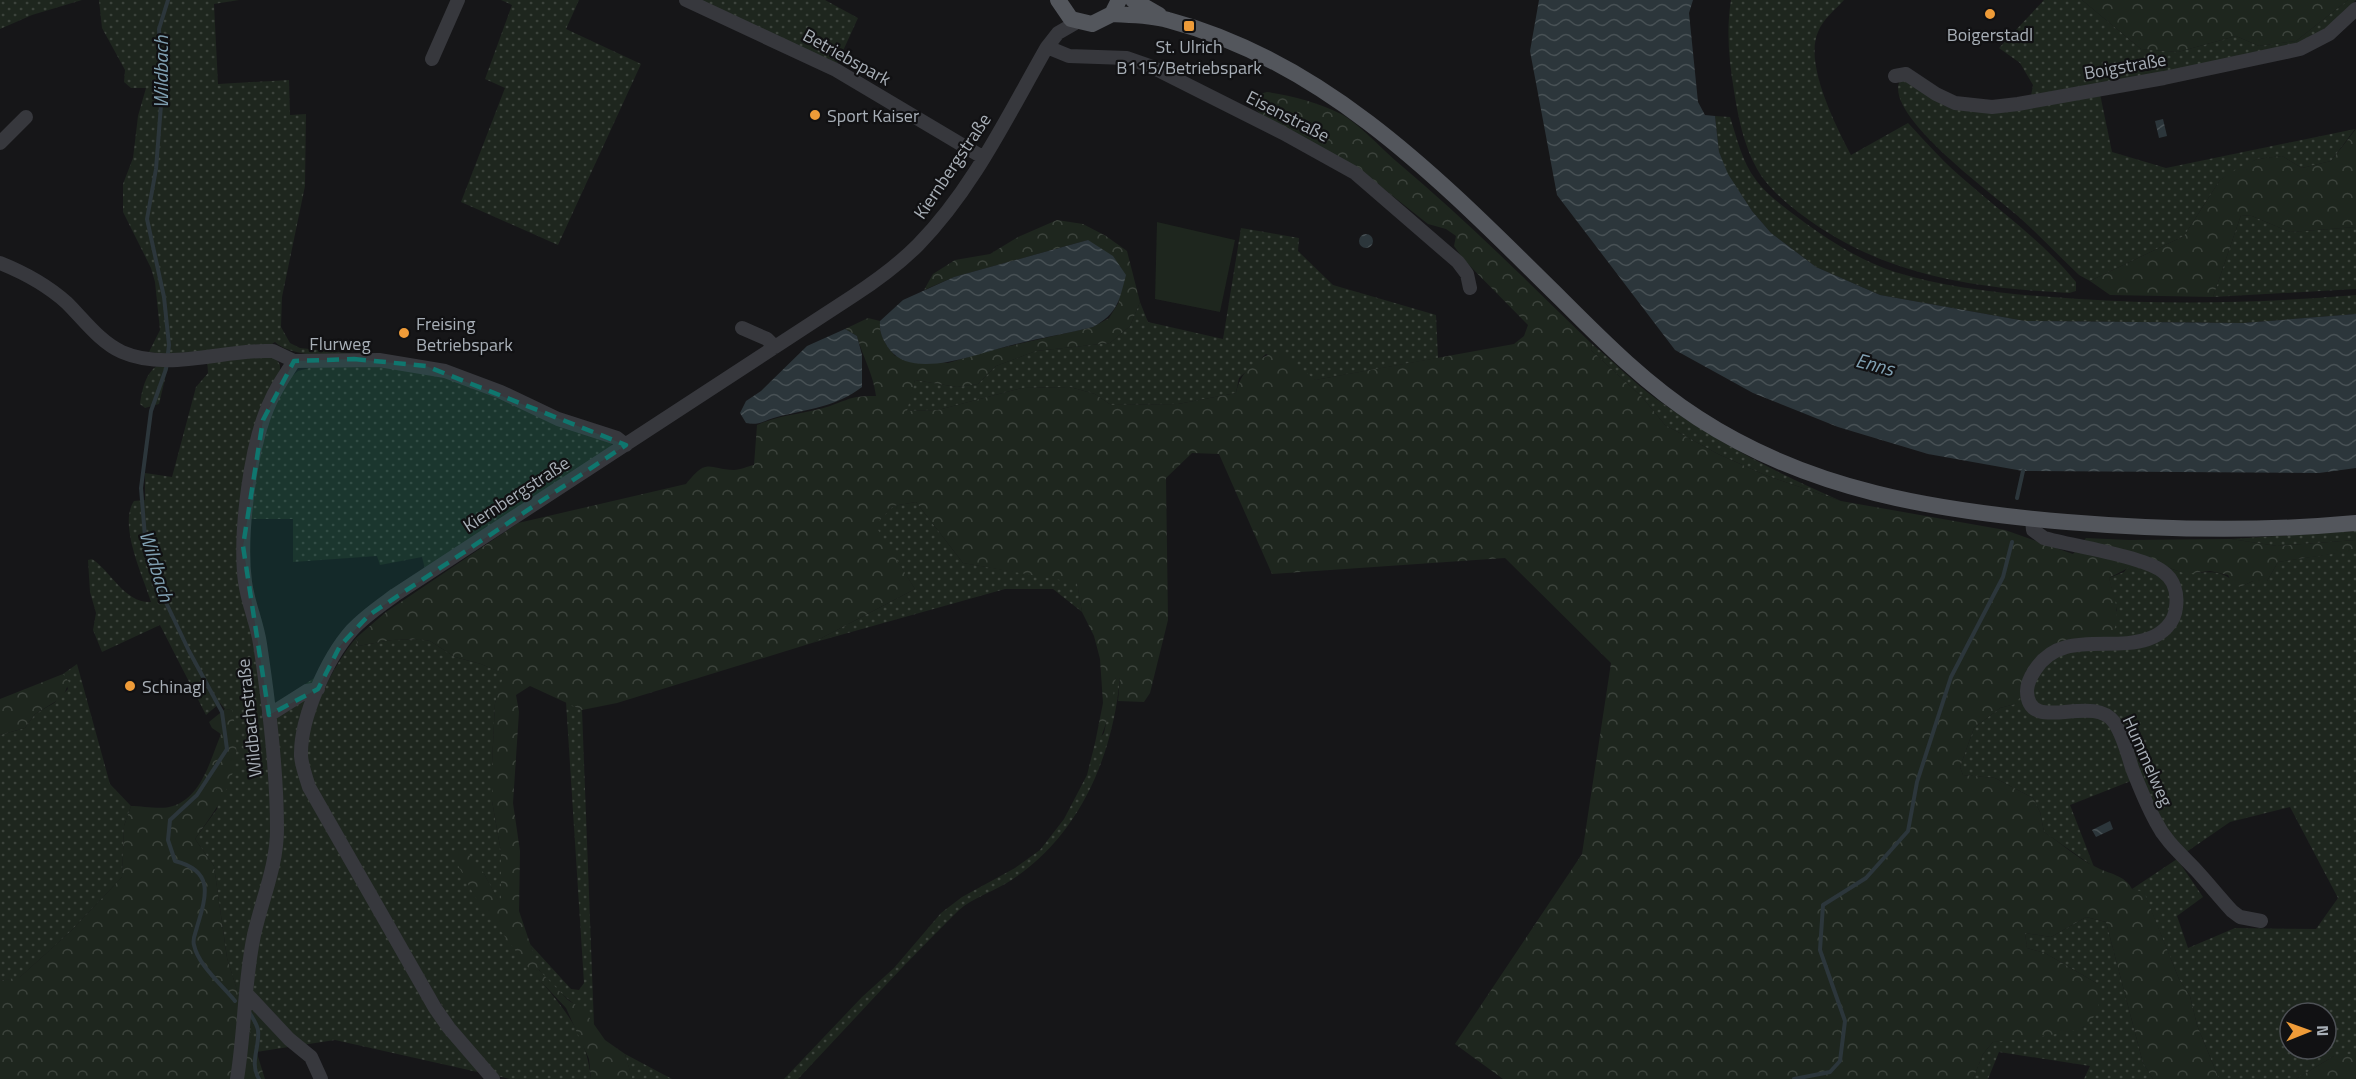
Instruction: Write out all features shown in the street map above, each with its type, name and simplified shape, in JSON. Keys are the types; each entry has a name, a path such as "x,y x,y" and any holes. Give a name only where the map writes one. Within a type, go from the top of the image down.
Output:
{"main road":[{"path":"1133,0 1165,19"},
{"path":"1059,4 1077,22 1100,22 1116,7 1165,19 1259,55 1295,74 1362,116 1431,172 1623,360 1697,418 1772,459 1854,490 1956,511 2145,527 2224,528 2356,524"}],"street":[{"path":"432,59 458,0"},
{"name":"Betriebspark","path":"686,0 836,70 984,158"},
{"path":"1058,33 1059,4"},
{"name":"Boigstraße","path":"1895,76 1906,74 1936,94 1955,103 1980,106 2012,104 2164,78 2300,49 2329,34 2356,9"},
{"name":"Kiernbergstraße","path":"494,1079 449,1028 435,1008 309,787 302,764 302,741 318,689 340,645 369,615 445,561 775,348 899,263 933,228 984,158 1047,47 1058,33 1077,22"},
{"name":"Eisenstraße","path":"1047,47 1069,56 1126,58 1150,66 1328,157 1373,187 1453,256 1467,274 1470,288"},
{"path":"0,143 26,117"},
{"name":"Flurweg","path":"0,263 31,276 49,288 111,346 124,353 156,359 273,351 294,361 362,360 426,366 466,378 558,419 617,438 626,445"},
{"path":"742,328 767,339 775,348"},
{"name":"Wildbachstraße","path":"237,1079 254,936 277,853 269,715 260,643 247,596 243,546 249,489 263,420 271,400 294,361"},
{"name":"Hummelweg","path":"2032,519 2033,530 2044,538 2139,561 2161,570 2172,582 2177,600 2172,620 2157,636 2132,642 2073,645 2052,653 2037,667 2030,678 2027,693 2029,701 2033,707 2045,713 2086,708 2103,712 2110,717 2121,734 2140,790 2171,846 2240,918 2261,921"},
{"path":"269,715 307,691 318,689"},
{"path":"246,993 289,1039 311,1057 321,1079"}],"highlighted area":[{"path":"354,359 426,366 626,445 369,615 340,646 318,689 269,715 243,546 263,420 294,361"}],"green space":[{"path":"0,0 82,0 32,15 0,29"},
{"path":"99,0 239,0 214,4 218,84 289,80 290,115 306,114 305,186 282,297 281,327 290,343 300,348 411,360 318,356 300,353 275,342 267,347 171,355 149,352 160,330 155,282 151,268 123,212 123,184 133,158 138,116 146,88 131,88 124,82 125,70 102,28"},
{"path":"501,0 579,0 566,29 641,64 558,245 461,202 505,88 485,79 512,5"},
{"path":"701,0 825,0 858,18 837,64"},
{"path":"1731,0 1844,0 1820,27 1815,45 1815,61 1830,112 1851,155 1908,123 1951,168 2051,254 2076,282 2076,291 2069,293 2033,291 1929,275 1864,252 1832,235 1789,205 1761,176 1748,151 1742,131 1728,34"},
{"path":"2044,0 2082,0 2141,49 2178,52 2236,36 2259,46 2296,41 2348,0 2356,0 2331,24 2310,39 2239,60 2031,96 2033,85 2020,63 1999,48"},
{"path":"2082,0 2348,0 2296,41 2259,46 2236,36 2178,52 2141,49"},
{"path":"1901,79 1950,103 2100,94 2112,152 2166,168 2355,129 2331,161 2302,168 2282,156 2257,159 2220,180 2184,236 2090,281 2079,275 2019,217 1943,153 1922,132 1907,112 1899,94"},
{"path":"1267,92 1314,103 1333,110 1355,123 1544,297 1592,344 1591,350 1642,397 1665,425 1718,454 1765,475 1841,501 2005,530 2073,554 2086,538 2231,539 2277,546 2356,540 2356,550 2278,562 2267,581 2253,581 2240,587 2232,583 2228,575 2210,571 2186,574 2137,556 2132,566 2109,578 2117,617 2109,639 2063,643 2015,704 2000,708 1974,728 1960,767 1963,775 1995,778 2033,798 2040,812 2044,832 2083,860 2121,878 2132,889 2144,892 2179,979 2190,996 2197,1025 2219,1079 2153,1079 2143,1063 2106,922 2086,917 2051,937 2025,933 2027,948 2045,953 2098,984 2099,1002 2090,1022 2079,1029 2068,1032 1993,1042 1983,1054 1973,1079 1503,1079 1455,1044 1582,854 1611,663 1505,558 1272,574 1219,454 1192,453 1166,478 1168,620 1150,693 1144,702 1118,701 1120,678 1116,677 1111,709 1099,743 1095,743 1103,703 1100,659 1094,636 1082,612 1077,583 963,563 916,502 893,506 875,525 915,589 812,643 617,703 582,710 530,686 516,695 519,712 513,803 520,851 519,911 539,970 568,1000 584,1010 605,1040 625,1054 632,1077 632,1079 591,1079 589,1059 566,1008 530,970 475,897 452,854 465,850 483,872 501,905 501,852 492,801 492,765 495,703 504,674 481,664 455,657 430,641 392,640 358,646 356,638 386,612 518,523 686,484 704,467 734,470 754,465 757,425 821,409 852,398 876,396 873,380 857,336 845,329 868,318 880,321 882,336 895,356 948,363 988,351 1093,327 1109,318 1119,302 1088,240 954,277 924,290 933,274 955,260 990,254 1018,237 1057,220 1083,224 1106,236 1127,251 1140,302 1130,326 1110,343 1036,351 996,366 978,384 957,387 915,380 907,411 938,410 1022,388 1070,387 1095,394 1111,405 1178,404 1236,393 1242,377 1252,365 1265,356 1281,351 1315,380 1514,344 1524,336 1528,325 1464,260 1454,246 1456,236 1446,229 1428,224 1365,174 1261,115 1252,105 1253,96"},
{"path":"1715,116 1730,117 1747,166 1760,185 1776,201 1845,249 1895,272 1986,291 2114,301 2218,302 2356,295 2356,314 2243,323 2025,321 1880,295 1816,267 1771,233 1752,211 1727,174 1719,153"},
{"path":"2356,129 2356,227 2290,232 2252,216 2241,215 2213,297 2110,295 2090,281 2184,236 2220,180 2240,167 2257,159 2282,156 2302,168 2331,161"},
{"path":"2241,215 2252,216 2290,232 2356,227 2356,289 2213,297"},
{"path":"1157,222 1235,240 1220,312 1155,299"},
{"path":"1241,228 1299,238 1298,251 1333,285 1436,315 1438,358 1315,380 1266,354 1239,378 1236,393 1178,404 1111,405 1095,394 1070,387 1022,388 938,410 906,411 915,380 957,387 978,384 996,366 1036,351 1110,343 1130,326 1140,302 1148,322 1223,339"},
{"path":"1592,344 1647,392 1700,428 1768,467 1841,501 1765,475 1718,454 1665,425 1642,397 1591,350"},
{"path":"275,357 280,365 280,376 289,379 298,371 313,367 392,366 436,373 612,442 611,448 425,569 422,557 380,565 377,556 293,562 293,519 239,519 264,711 319,675 301,780 482,1073 335,1040 256,1052 227,958 214,866 195,839 217,809 232,710 225,709 220,703 206,715 160,625 102,652 93,630 96,613 90,592 88,560 92,559 133,598 151,602 130,537 130,511 134,501 145,500 145,473 172,477 196,387 208,373 207,359"},
{"path":"169,362 159,404 145,408 140,404 148,376 156,367"},
{"path":"916,502 963,563 1077,582 1082,612 1053,589 1005,589 812,643 915,589 874,525 893,506"},
{"path":"2356,531 2356,540 2277,546 2231,539"},
{"path":"2356,550 2356,1056 2338,1056 2338,1001 2278,1001 2278,1061 2326,1061 2296,1079 2219,1079 2197,1025 2190,996 2179,979 2144,893 2132,889 2177,859 2203,897 2177,916 2188,948 2235,928 2316,929 2338,898 2290,807 2230,822 2185,853 2171,839 2141,777 2070,805 2094,867 2044,832 2040,812 2033,798 1995,778 1963,775 1960,767 1974,728 2000,708 2015,704 2025,680 2117,611 2109,578 2124,572 2137,555 2178,571 2224,575 2240,587 2253,581 2267,581 2278,562"},
{"path":"356,638 358,646 392,640 430,641 455,657 505,674 495,703 492,765 492,801 501,852 501,906 483,872 496,915 507,938 559,1003 580,1037 591,1079 510,1079 497,1076 455,1026 436,996 310,777 306,752 312,721 331,676"},
{"path":"77,664 110,784 131,806 124,826 122,877 71,931 19,978 0,981 0,735 25,728 35,714 54,703 68,689 63,674"},
{"path":"63,674 69,682 63,697 35,714 25,728 0,735 0,699"},
{"path":"1116,677 1120,677 1116,707 1101,764 1089,791 1057,840 1037,861 1013,879 958,911 798,1079 784,1079 862,997 894,968 941,913 962,897 1015,868 1040,850 1064,819 1087,775 1095,743 1104,733"},
{"path":"566,702 582,710 594,1025 582,1011 546,979 537,965 530,944 571,989 579,990 584,983"},
{"path":"225,709 232,710 236,748 235,764 231,779 217,808 195,839 214,866 227,958 265,1079 0,1079 0,981 20,977 71,931 122,877 124,826 131,806 158,808 173,806 183,801 198,786 221,734 212,728 209,722"},
{"path":"2086,917 2106,922 2143,1063 2153,1079 2084,1079 2090,1066 1999,1052 1988,1079 1973,1079 1983,1054 1993,1042 2084,1027 2098,984 2045,953 2027,948 2025,933 2051,937"},
{"path":"625,1054 672,1079 632,1079"},
{"path":"2338,1055 2356,1056 2356,1079 2296,1079 2326,1061 2338,1061"}],"water":[{"name":"Enns","path":"1539,0 1693,0 1689,13 1698,102 1705,115 1715,116 1719,152 1728,174 1752,211 1771,233 1816,267 1880,295 2025,321 2243,323 2356,314 2356,468 2319,473 2023,471 1928,454 1838,427 1753,393 1675,350 1557,195 1530,51"},
{"path":"2163,119 2167,136 2159,138 2155,121"},
{"path":"1366,234 1371,236 1373,241 1371,246 1366,248 1361,246 1359,241 1361,236"},
{"path":"1088,240 1113,256 1126,275 1113,311 1093,327 966,358 931,364 901,359 883,340 880,321 903,300 954,277"},
{"path":"845,329 857,336 862,355 862,387 842,399 821,406 758,423 746,423 740,413 746,401 761,391 807,346"},
{"path":"2110,821 2113,829 2096,837 2092,830"}],"waterway":[{"name":"Wildbach","path":"168,0 159,29 162,92 156,169 147,219 164,297 169,345 166,369 151,411 141,488 145,537 161,592 222,712 227,749 197,795 170,820 168,840 175,861 188,865 196,871 204,885 205,894 193,940 196,952 205,967 235,1001"},
{"path":"2017,498 2023,471"},
{"path":"1794,1079 1830,1072 1840,1061 1845,1021 1820,950 1823,905 1866,878 1908,831 1917,782 1951,677 2003,577 2012,542"},
{"name":"Wildbach","path":"249,1012 258,1030 255,1067 259,1079"}],"place":[{"name":"Boigerstadl","path":"1990,14"},
{"name":"St. Ulrich B115/Betriebspark","path":"1189,26"},
{"name":"Sport Kaiser","path":"815,115"},
{"name":"Freising Betriebspark","path":"404,333"},
{"name":"Schinagl","path":"130,686"}]}
